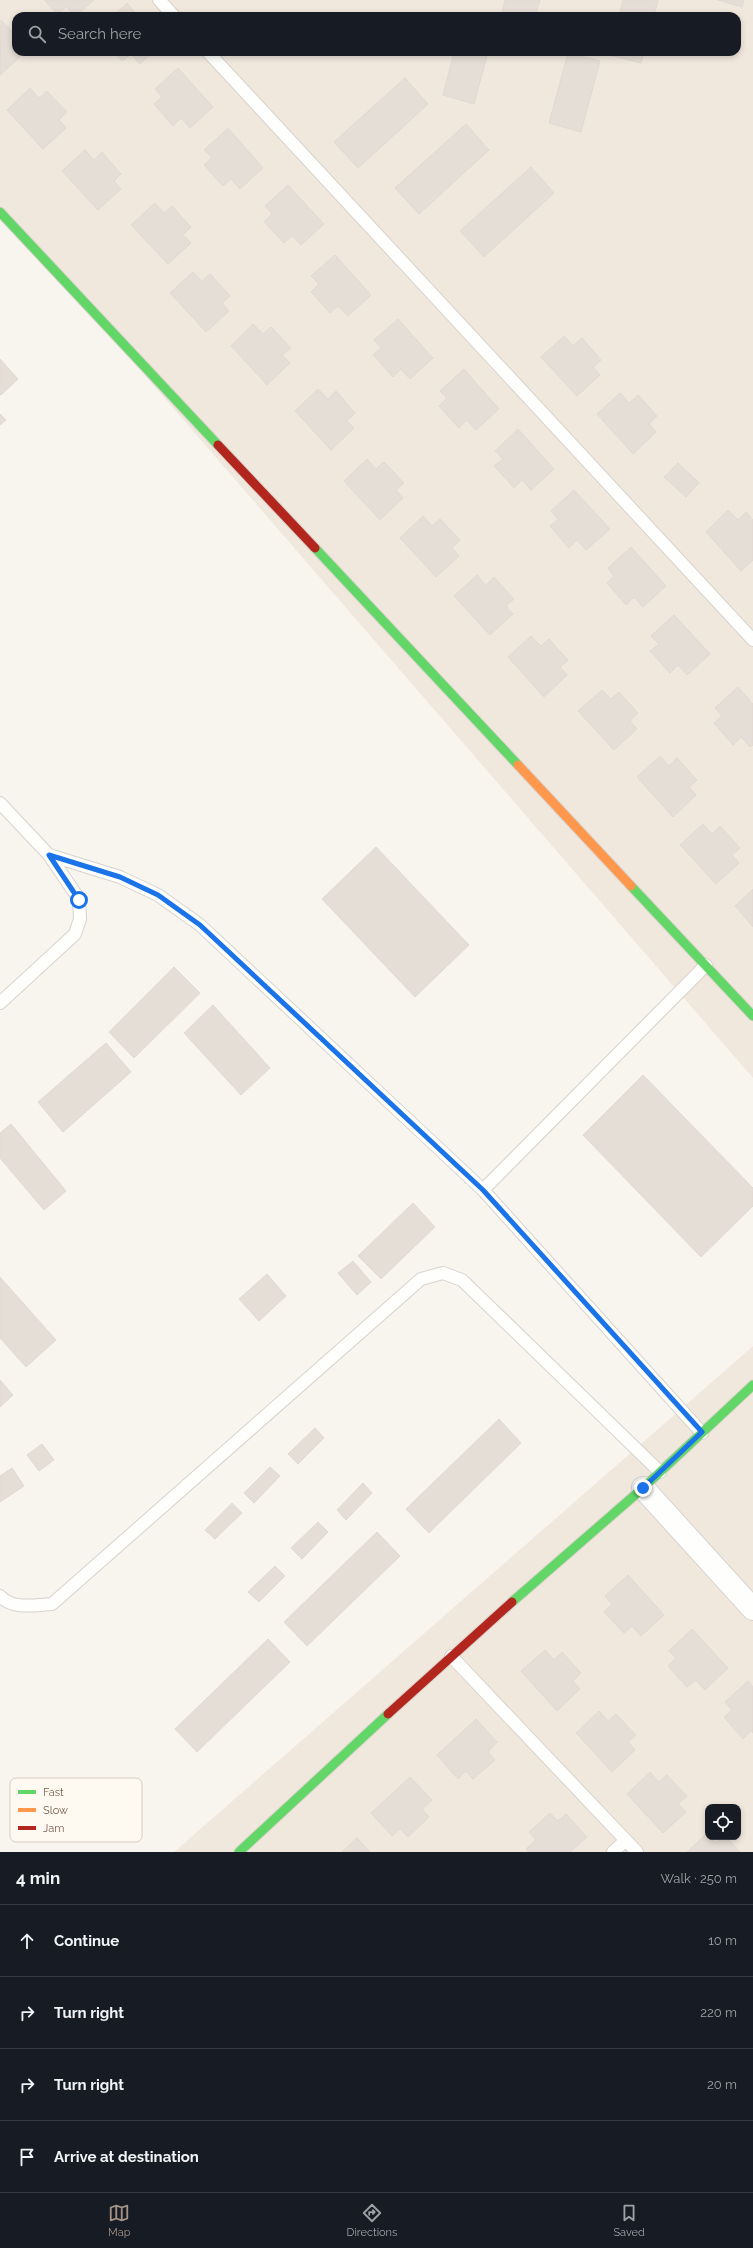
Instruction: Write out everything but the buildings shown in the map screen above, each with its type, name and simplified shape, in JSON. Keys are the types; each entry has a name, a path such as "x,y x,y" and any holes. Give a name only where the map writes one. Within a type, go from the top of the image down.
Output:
{"street":[{"path":"0,212 753,1016"},
{"path":"239,1852 451,1656 643,1488 753,1385"},
{"path":"643,1488 753,1609"}],"lane":[{"path":"159,0 170,12"},
{"path":"212,56 753,640"},
{"path":"0,803 49,855 79,900 80,919 75,934 0,1003"},
{"path":"49,855 120,877 158,895 200,925 483,1190 702,1432"},
{"path":"483,1190 706,965"},
{"path":"0,1596 3,1599 23,1606 52,1604 422,1279 443,1273 462,1280 660,1472"},
{"path":"451,1656 637,1852"},
{"path":"613,1852 626,1840"}],"shaded area":[{"path":"0,0 753,0 753,1078 0,208"},
{"path":"753,1346 753,1852 174,1852"}],"traffic: fast":[{"path":"0,212 218,445"},
{"path":"315,548 518,765"},
{"path":"631,886 753,1016"},
{"path":"512,1602 643,1488 753,1385"},
{"path":"239,1852 388,1714"}],"traffic: slow":[{"path":"518,765 631,886"}],"traffic: jam":[{"path":"218,445 315,548"},
{"path":"388,1714 512,1602"}],"route":[{"path":"79,900 49,855 120,877 158,895 200,925 483,1190 702,1432 643,1488"}]}
